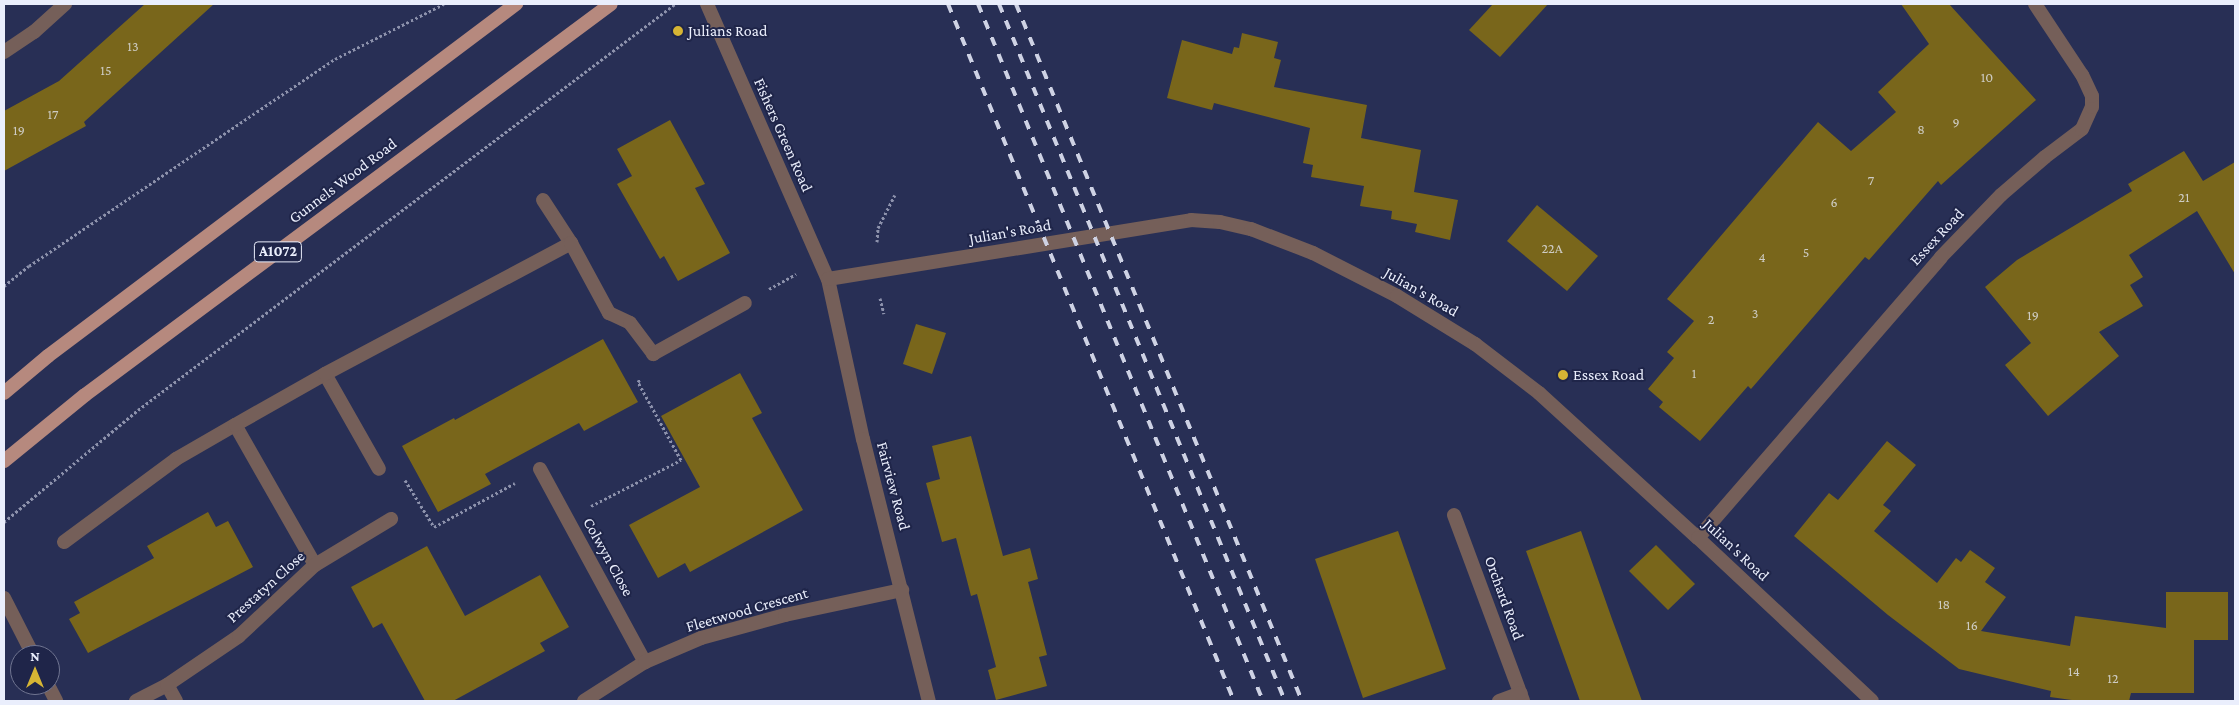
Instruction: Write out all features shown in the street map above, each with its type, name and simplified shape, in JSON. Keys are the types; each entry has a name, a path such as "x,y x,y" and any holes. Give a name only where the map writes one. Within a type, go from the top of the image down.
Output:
{"main road":[{"path":"4,393 48,356 516,4"},
{"name":"Gunnels Wood Road","path":"4,461 93,390 611,4"}],"street":[{"path":"4,52 34,32 65,4"},
{"name":"Fishers Green Road","path":"707,4 828,279"},
{"name":"Essex Road","path":"1698,538 1941,257 2001,195 2045,157 2082,129 2092,107 2092,96 2082,75 2035,4"},
{"path":"542,200 570,243 609,313 630,323 652,354 744,304"},
{"name":"Julian's Road","path":"828,279 981,256 1170,222 1191,220 1220,222 1251,229 1314,253 1397,296 1474,344 1539,394 1698,538 1872,701"},
{"path":"64,542 176,459 324,374 570,243"},
{"name":"Fairview Road","path":"828,279 862,440 930,701"},
{"path":"324,374 378,468"},
{"path":"235,425 315,565"},
{"name":"Colwyn Close","path":"540,469 645,662"},
{"name":"Orchard Road","path":"1454,514 1522,697 1499,701"},
{"name":"Prestatyn Close","path":"136,701 167,685 239,636 315,565 391,519"},
{"name":"Fleetwood Crescent","path":"584,701 645,662 711,636 785,615 902,590"},
{"path":"4,598 28,645"},
{"path":"167,685 176,701"}],"path":[{"path":"4,286 29,266 335,59 444,4"},
{"path":"4,522 138,410 675,4"},
{"path":"744,304 819,260"},
{"path":"567,518 680,460 638,382 652,354"},
{"path":"378,468 396,466 434,527 540,469"}],"building":[{"path":"145,4 214,4 84,122 86,126 4,171 4,111 59,81"},
{"path":"1493,4 1548,4 1500,57 1469,30"},
{"path":"1901,4 1949,4 2036,100 1941,185 1938,181 1869,260 1865,257 1751,389 1748,386 1700,441 1659,407 1663,402 1648,389 1674,358 1667,352 1694,321 1667,299 1818,122 1851,151 1896,112 1878,92 1929,44"},
{"path":"1242,33 1278,42 1274,58 1281,60 1274,87 1367,105 1361,138 1421,150 1414,192 1458,200 1450,240 1415,232 1417,224 1391,219 1392,211 1360,206 1364,186 1311,177 1313,165 1303,163 1310,128 1214,103 1212,110 1167,98 1182,40 1232,54 1234,47 1239,48"},
{"path":"670,120 705,184 695,188 730,253 678,281 664,256 660,259 617,184 632,176 617,149"},
{"path":"2184,151 2203,181 2235,162 2235,274 2197,211 2129,255 2143,277 2130,285 2143,306 2099,332 2119,356 2048,416 2005,365 2031,343 1985,287 2017,260 2132,191 2128,184"},
{"path":"1537,205 1598,256 1567,291 1507,241"},
{"path":"916,324 946,333 932,374 903,364"},
{"path":"603,339 638,402 584,431 579,423 485,474 491,484 438,512 402,446 454,418 455,420"},
{"path":"740,373 762,413 752,418 803,510 690,572 685,563 658,578 629,525 700,487 661,416"},
{"path":"971,436 1003,556 1030,548 1038,579 1028,582 1047,655 1039,657 1047,686 996,700 988,670 996,667 977,594 971,596 956,538 942,542 926,483 940,479 932,446"},
{"path":"1887,441 1916,465 1883,505 1891,511 1874,531 1937,583 1956,558 1961,562 1970,550 1995,568 1985,582 2006,597 1981,631 2070,646 2075,616 2166,628 2166,592 2228,592 2228,640 2194,640 2194,693 2131,693 2129,701 2079,701 2050,697 2051,691 1959,669 1888,615 1794,536 1829,493 1838,500"},
{"path":"208,512 216,527 228,521 253,567 88,653 69,619 80,613 74,602 154,558 147,546"},
{"path":"1398,531 1446,669 1363,698 1315,559"},
{"path":"1581,531 1642,701 1580,701 1526,551"},
{"path":"1656,545 1695,584 1668,610 1629,571"},
{"path":"427,546 465,616 540,575 569,627 540,643 545,651 453,701 425,701 382,623 373,628 351,587"}],"railway":[{"path":"948,4 1234,701"},
{"path":"978,4 1263,701"},
{"path":"999,4 1285,701"},
{"path":"1016,4 1302,701"}],"place":[{"name":"Julians Road","path":"678,31"},
{"name":"Essex Road","path":"1563,375"}]}
